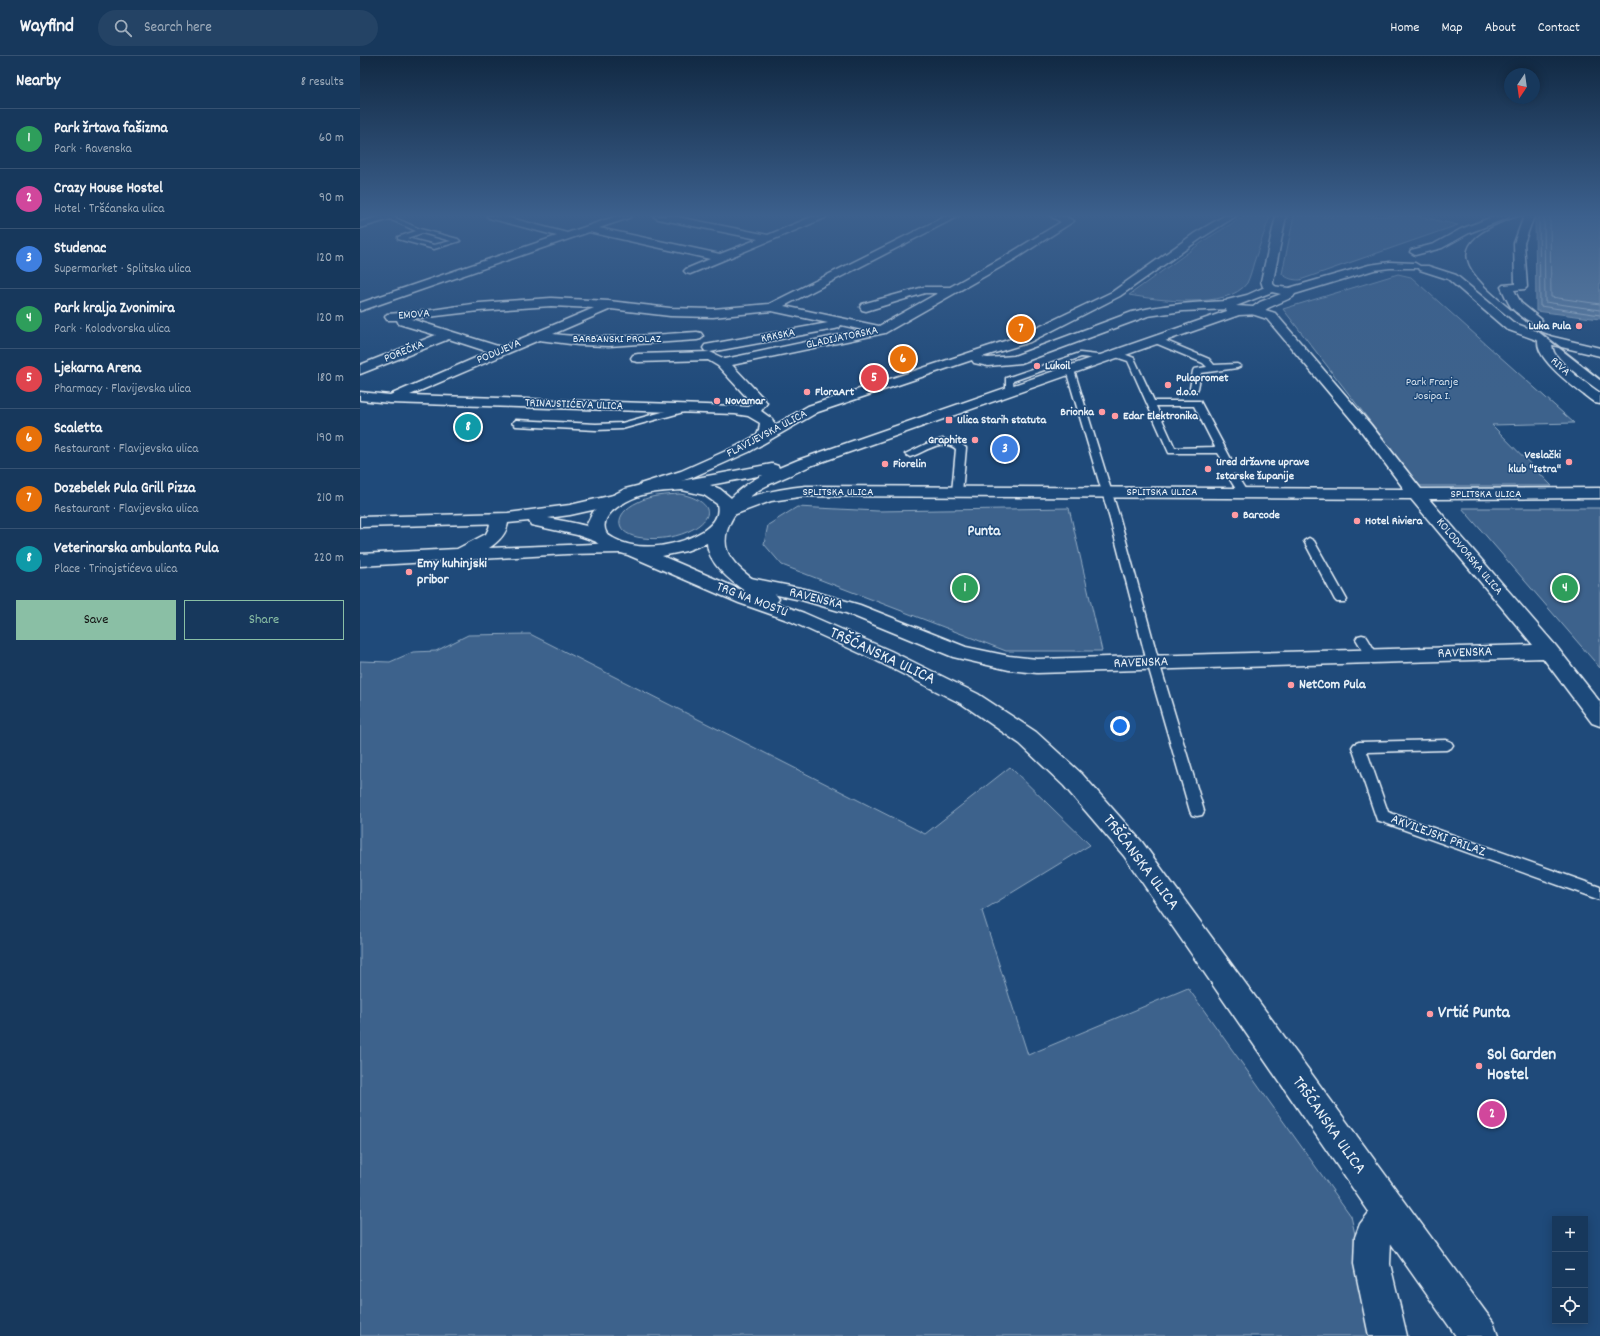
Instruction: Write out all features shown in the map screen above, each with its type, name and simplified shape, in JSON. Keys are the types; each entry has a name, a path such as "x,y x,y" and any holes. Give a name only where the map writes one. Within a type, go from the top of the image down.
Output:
{"street":[{"path":"360,308 453,276"},
{"path":"772,307 835,276"},
{"name":"GLADIJATORSKA","path":"723,364 881,330 979,276"},
{"name":"FLAVIJEVSKA ULICA","path":"646,488 687,474 737,452 813,409 1025,339 1116,294 1142,276"},
{"path":"1268,276 1268,285 1272,289"},
{"path":"1234,308 1231,303 1272,289 1283,289 1289,292 1344,276"},
{"name":"RIVA","path":"1456,276 1510,326 1545,339 1543,344 1544,348 1554,362 1600,400"},
{"path":"1520,276 1521,288 1507,287 1516,305 1536,320"},
{"name":"GLADIJATORSKA","path":"866,307 924,290 937,289 953,291"},
{"path":"964,358 988,362 1016,360 1136,315 1155,310 1187,306 1234,308 1256,311 1264,305 1284,298 1289,295 1289,292"},
{"name":"EMOVA","path":"391,317 425,315 479,307 551,302 609,305 670,312 713,313 772,307"},
{"name":"PODUJEVA","path":"390,399 609,305"},
{"path":"772,307 881,330"},
{"name":"POREČKA","path":"360,308 501,351"},
{"path":"360,522 501,519 570,510 618,499 646,488 682,485 747,475 804,463 1156,340 1234,308"},
{"name":"KOLODVORSKA ULICA","path":"1256,311 1271,316 1366,428 1416,494 1549,651 1600,718"},
{"name":"KRKSKA","path":"710,348 845,323"},
{"name":"POREČKA","path":"360,370 448,334"},
{"name":"BARBANSKI PROLAZ","path":"538,336 578,341 609,342 697,336"},
{"path":"1545,339 1600,352"},
{"path":"638,358 710,356 723,364 760,404 753,412 762,416 767,422 767,430 763,438"},
{"name":"TRINAJSTIĆEVA ULICA","path":"360,396 390,399 688,408 753,412"},
{"name":"TRG NA MOSTU","path":"452,555 660,550 691,544 707,536 723,520 745,493 756,485 804,463"},
{"path":"682,485 701,487 716,493 725,502 723,520"},
{"name":"SPLITSKA ULICA","path":"723,520 754,500 785,493 806,491 1106,492 1238,485 1416,494 1600,493"},
{"path":"600,538 595,529 596,518 605,508 618,499"},
{"path":"360,560 452,555 475,548 496,535 500,529 501,519"},
{"name":"TRG NA MOSTU","path":"501,519 537,521 582,531 600,538 608,544 627,550 746,599 797,617"},
{"name":"TRG NA MOSTU","path":"723,520 717,549 733,572 746,583 797,617"},
{"name":"RAVENSKA","path":"746,583 805,595 853,609 960,652 1009,663 1037,666 1549,651"},
{"name":"TRŠĆANSKA ULICA","path":"797,617 884,656 970,699 1028,738 1073,780 1133,849 1390,1213 1479,1336"},
{"path":"1388,1336 1372,1264 1372,1237 1390,1213"}],"lane":[{"path":"1156,340 1206,361 1212,368"},
{"path":"1010,392 1009,380 1080,355 1111,356 1131,360 1172,451 1222,450"},
{"path":"1194,388 1198,371 1237,366"},
{"path":"1070,370 1115,519 1153,662 1197,811"},
{"path":"1151,404 1197,403 1226,459"},
{"path":"516,423 596,427 622,426 688,408"},
{"path":"910,454 932,444 947,441 957,443 961,448 957,492"},
{"path":"1309,540 1342,600"},
{"path":"1362,638 1372,656"},
{"name":"AKVILEJSKI PRILAZ","path":"1446,745 1359,747 1382,816 1600,894"}],"green space":[{"path":"1156,276 1250,276 1247,283 1238,291 1224,297 1209,300 1174,301 1129,295"},
{"path":"1285,276 1312,276 1300,280 1288,278"},
{"name":"Park Franje Josipa I.","path":"1392,276 1411,277 1574,423 1492,425 1552,486 1420,486 1283,309"},
{"path":"680,494 701,502 706,507 706,517 702,523 688,532 676,536 649,539 633,536 626,533 622,528 620,523 624,512 638,502 658,496"},
{"path":"797,507 878,511 1069,508 1102,651 1006,651 782,565 764,544 768,525"},
{"path":"1462,508 1600,508 1600,668"},
{"path":"530,634 925,834 1010,767 1090,845 982,911 1028,1055 1188,988 1351,1216 1377,1336 360,1336 360,661 390,662 413,652 436,651 468,635"}],"water":[{"path":"1536,276 1600,276 1600,319 1536,311"}],"railway":[{"path":"1476,276 1484,285 1517,314"},
{"path":"1516,313 1600,379"}],"place":[{"name":"Luka Pula","path":"1579,326"},
{"name":"Dozebelek Pula Grill Pizza","path":"1021,329"},
{"name":"Scaletta","path":"903,359"},
{"name":"Lukoil","path":"1037,366"},
{"name":"Ljekarna Arena","path":"874,378"},
{"name":"Pulapromet d.o.o.","path":"1168,385"},
{"name":"FloraArt","path":"807,392"},
{"name":"Novamar","path":"717,401"},
{"name":"Brionka","path":"1102,412"},
{"name":"Edar Elektronika","path":"1115,416"},
{"name":"Ulica Starih statuta","path":"949,420"},
{"name":"Veterinarska ambulanta Pula","path":"468,427"},
{"name":"Graphite","path":"975,440"},
{"name":"Studenac","path":"1005,449"},
{"name":"Veslački klub \"Istra\"","path":"1569,462"},
{"name":"Fiorelin","path":"885,464"},
{"name":"Ured državne uprave Istarske županije","path":"1208,469"},
{"name":"Barcode","path":"1235,515"},
{"name":"Hotel Riviera","path":"1357,521"},
{"name":"Emy kuhinjski pribor","path":"409,572"},
{"name":"Park žrtava fašizma","path":"965,588"},
{"name":"Park kralja Zvonimira","path":"1565,588"},
{"name":"NetCom Pula","path":"1291,685"},
{"name":"Vrtić Punta","path":"1430,1014"},
{"name":"Sol Garden Hostel","path":"1479,1066"},
{"name":"Crazy House Hostel","path":"1492,1114"}],"district":[{"name":"Punta","path":"984,532"}]}
